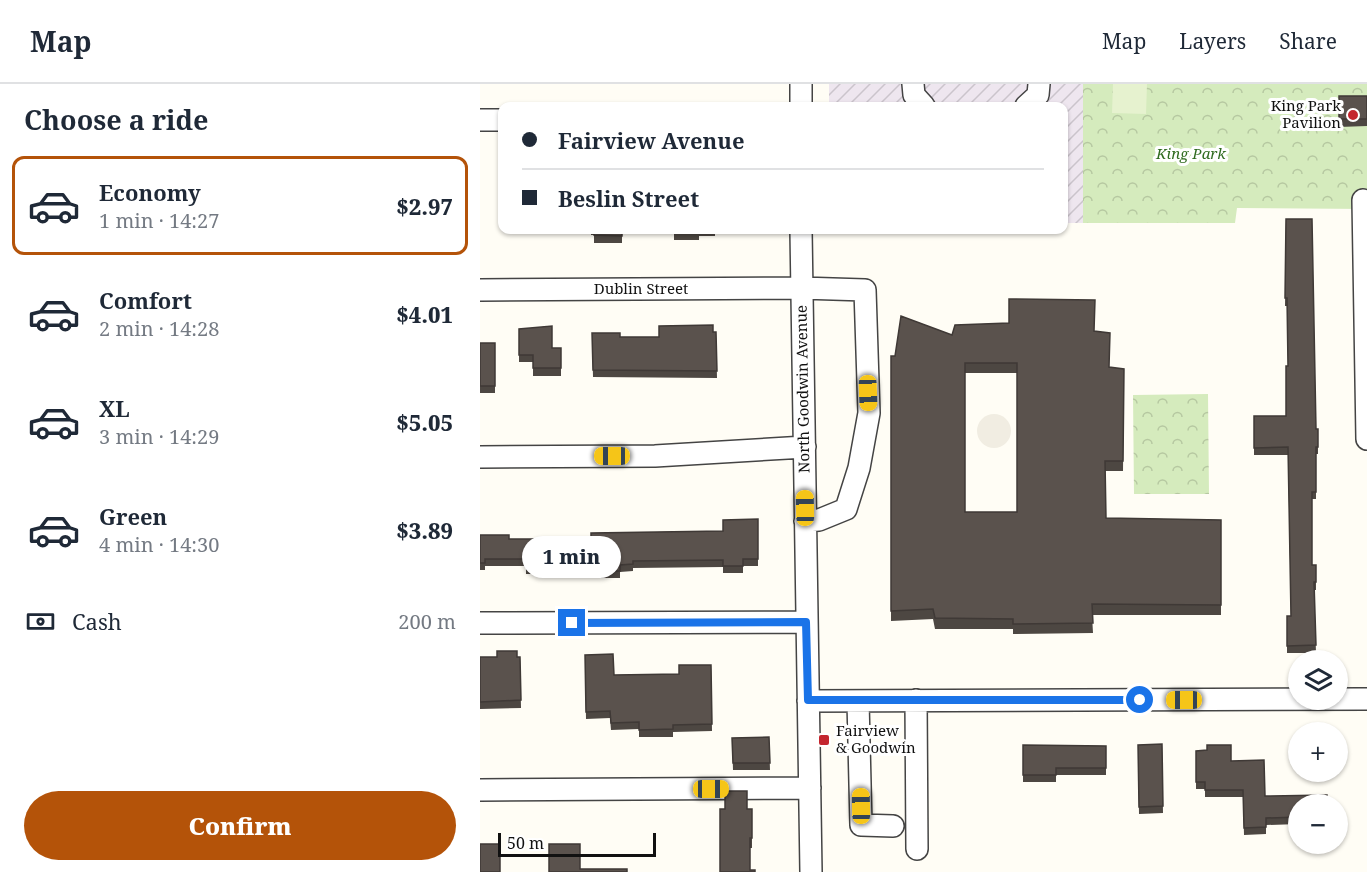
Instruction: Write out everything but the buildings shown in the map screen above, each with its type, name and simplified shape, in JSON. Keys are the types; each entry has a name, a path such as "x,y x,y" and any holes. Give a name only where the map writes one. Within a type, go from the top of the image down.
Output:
{"street":[{"path":"801,84 801,102"},
{"path":"913,84 914,95 920,102"},
{"path":"1030,102 1038,95 1039,84"},
{"path":"480,120 498,120"},
{"path":"1363,200 1367,439"},
{"name":"North Goodwin Avenue","path":"801,234 811,872"},
{"name":"Dublin Street","path":"480,290 801,288 865,290 869,413 859,468 846,509 819,520 805,521"},
{"path":"480,457 655,456 804,447"},
{"path":"480,623 806,622"},
{"path":"808,700 1367,699"},
{"path":"858,700 861,825 894,826"},
{"path":"916,700 917,849"},
{"path":"480,790 810,788"}],"shaded area":[{"path":"829,84 1083,84 1083,223 1068,223 1068,102 829,102"},
{"path":"994,414 1006,419 1011,431 1006,443 994,448 982,443 977,431 982,419"}],"green space":[{"name":"King Park","path":"1083,84 1367,84 1367,209 1237,208 1235,223 1083,223"},
{"path":"1113,84 1147,84 1146,114 1112,113"},
{"path":"1208,394 1209,494 1134,494 1133,395"}],"place":[{"name":"King Park Pavilion","path":"1353,115"},
{"name":"Fairview & Goodwin","path":"824,740"}],"route":[{"path":"572,623 806,622 808,700 1140,700"}]}
